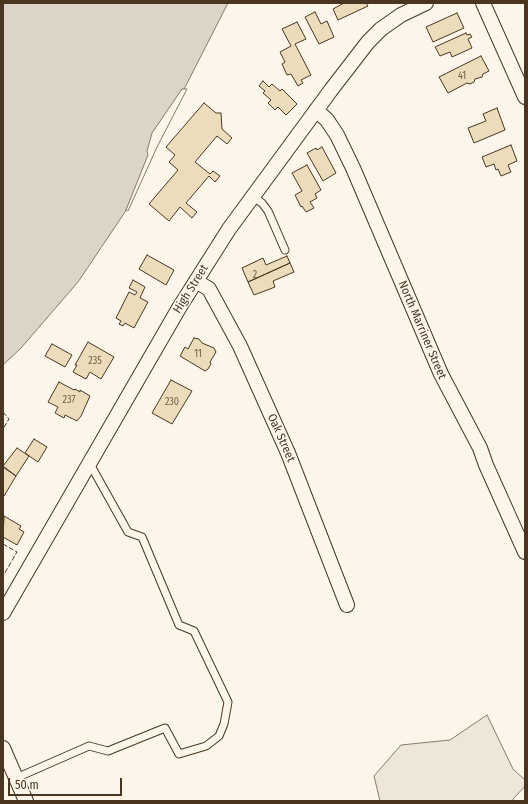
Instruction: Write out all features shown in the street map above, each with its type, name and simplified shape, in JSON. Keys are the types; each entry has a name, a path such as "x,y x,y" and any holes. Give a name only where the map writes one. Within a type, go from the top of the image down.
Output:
{"street":[{"name":"High Street","path":"3,613 179,308 229,229 368,42 381,29 401,15 426,3"},
{"path":"484,3 525,97"},
{"name":"North Marriner Street","path":"316,110 327,120 337,135 353,168 441,374 480,448 486,465 525,552"},
{"name":"Oak Street","path":"196,281 209,289 240,346 288,453 347,606"},
{"path":"3,748 26,801"}],"lane":[{"path":"253,197 262,203 268,211 285,250"},
{"path":"16,778 89,746 108,751 165,728 179,754 206,746 219,736 224,724 228,702 194,631 179,625 142,537 128,532 90,464"}],"shaded area":[{"path":"3,3 228,3 155,146 125,212 78,282 21,348 3,365"},
{"path":"487,715 513,769 525,780 525,786 513,799 513,801 380,801 374,776 401,745 450,740"}],"pier":[{"path":"182,89 187,89 157,147 128,211 126,210 148,155 147,151 152,133"}],"building":[{"path":"344,3 366,3 368,6 338,20 333,9"},
{"path":"315,12 321,24 327,21 334,37 319,44 305,17"},
{"path":"457,13 464,28 433,42 426,27"},
{"path":"297,22 306,39 295,44 311,75 301,80 303,83 298,86 291,74 287,75 282,64 285,62 280,52 291,46 282,29"},
{"path":"466,33 467,35 470,34 472,37 468,39 472,48 452,57 450,52 440,56 435,47"},
{"path":"481,56 489,71 483,74 482,77 475,79 474,82 470,84 467,83 448,93 439,77"},
{"path":"263,81 269,87 272,84 280,91 282,89 297,104 286,115 278,107 275,110 268,103 271,100 263,93 265,91 259,86"},
{"path":"204,103 216,113 221,113 222,129 232,138 227,144 217,136 195,162 210,174 213,171 220,176 215,182 209,176 186,203 197,212 192,218 180,207 169,221 149,204 178,170 169,162 175,155 166,147"},
{"path":"497,108 505,130 474,143 468,128 486,121 483,114"},
{"path":"511,145 517,161 508,165 511,172 501,176 498,169 496,170 494,164 486,167 482,157"},
{"path":"322,147 336,173 323,181 307,153 316,148 317,150"},
{"path":"307,165 321,190 315,194 317,198 310,202 314,208 306,212 302,206 301,207 295,195 302,191 292,173"},
{"path":"147,255 174,270 166,285 139,269"},
{"path":"287,256 290,263 248,282 242,268 263,258 266,265"},
{"path":"290,263 294,272 273,281 275,287 254,295 248,282"},
{"path":"133,280 145,287 140,298 148,302 134,328 125,323 123,326 119,324 121,321 116,318 129,292 135,295 137,292 129,288"},
{"path":"194,338 199,339 202,343 214,348 216,352 210,362 211,364 205,371 180,356 185,347 188,349"},
{"path":"88,342 114,357 101,379 90,372 86,379 73,372 77,365 75,365"},
{"path":"52,344 72,355 65,367 45,356"},
{"path":"171,380 192,391 172,424 152,413"},
{"path":"59,382 74,390 75,389 80,392 80,390 90,396 81,416 77,421 65,415 64,418 55,413 58,407 48,402"},
{"path":"34,439 47,447 38,462 25,453"},
{"path":"17,448 29,456 16,476 3,466"},
{"path":"3,467 16,476 4,496 3,495"},
{"path":"4,516 21,526 19,529 24,532 17,545 3,537"}],"fence":[{"path":"3,412 9,419 3,429"},
{"path":"3,544 17,552 3,576"}]}
